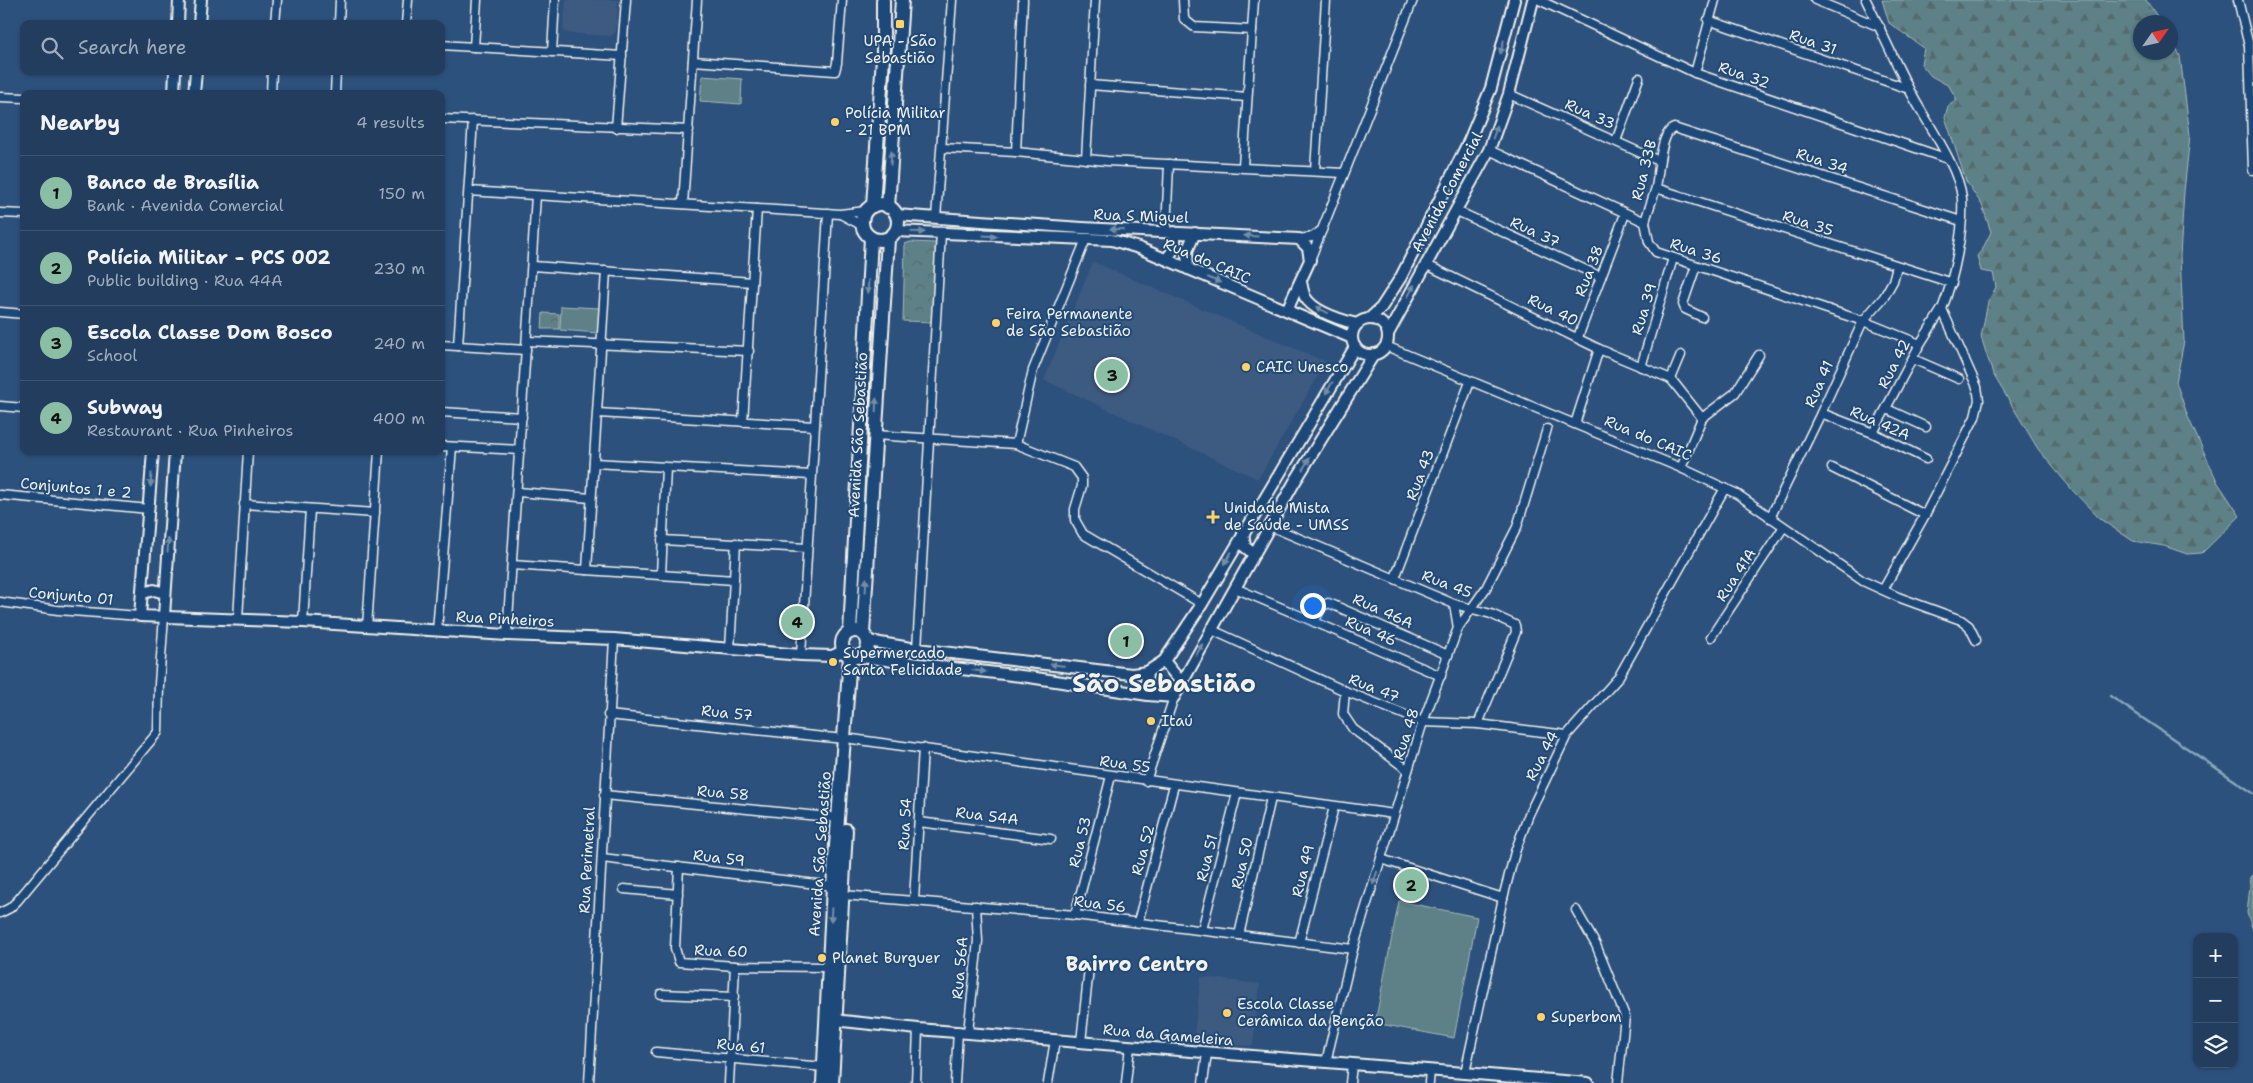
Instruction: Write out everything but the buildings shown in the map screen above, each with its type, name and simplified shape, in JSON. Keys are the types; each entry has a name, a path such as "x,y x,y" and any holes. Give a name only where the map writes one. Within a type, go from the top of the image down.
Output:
{"main road":[{"path":"882,0 883,56 869,209 863,226 871,238 880,240 892,235 898,223 892,211 902,0"},
{"path":"869,209 881,205 892,211"},
{"name":"Avenida São Sebastião","path":"866,637 874,435 892,235"},
{"name":"Avenida São Sebastião","path":"850,632 871,238"},
{"path":"858,631 866,637 868,649 853,656 842,644 844,636 850,632 858,631"},
{"name":"Avenida São Sebastião","path":"823,1083 831,1017 853,656"},
{"name":"Avenida São Sebastião","path":"832,1083 828,967 838,891 839,818 848,739"}],"street":[{"path":"178,20 179,0"},
{"path":"199,20 201,0"},
{"path":"275,20 277,0"},
{"path":"339,20 340,0"},
{"path":"406,20 408,0"},
{"path":"474,47 477,0"},
{"path":"552,52 555,0"},
{"path":"616,128 626,0"},
{"path":"683,204 697,0"},
{"path":"693,62 835,71 838,63 842,0 834,0"},
{"path":"936,218 952,0"},
{"path":"1016,152 1023,0"},
{"path":"1086,159 1095,0"},
{"path":"1183,0 1184,19 1194,27 1252,30"},
{"path":"1243,166 1254,0"},
{"path":"1315,170 1326,0"},
{"path":"1287,310 1302,282 1413,0"},
{"name":"Avenida Comercial","path":"1370,318 1381,308 1396,285 1442,197 1484,106 1491,88 1514,0"},
{"name":"Avenida Comercial","path":"1388,334 1489,150 1509,94 1534,0"},
{"name":"Rua 32","path":"1539,0 1695,73 1948,159"},
{"path":"1695,73 1714,0"},
{"path":"1816,0 1880,28"},
{"name":"Rua 42","path":"1866,0 1909,89 1957,176 1962,197 1961,221 1952,283 1942,309 1920,344 1873,433"},
{"path":"2238,0 2249,46 2253,170"},
{"name":"Rua 31","path":"1708,20 1909,89"},
{"path":"1509,21 1518,27 1527,25"},
{"path":"2244,23 2253,25"},
{"path":"445,45 622,56"},
{"path":"174,90 175,75"},
{"path":"194,90 196,75"},
{"path":"271,90 272,75"},
{"path":"335,90 336,75"},
{"path":"1616,141 1639,78"},
{"path":"1090,86 1247,97"},
{"name":"Rua 33","path":"1509,94 1659,161"},
{"path":"0,97 20,98"},
{"path":"445,119 689,130"},
{"path":"458,346 473,120"},
{"name":"Rua 33B","path":"1645,222 1656,188 1659,161 1667,133 1674,128"},
{"name":"Rua 34","path":"1674,128 1961,221"},
{"path":"942,148 1016,152 1086,159 1243,166 1344,173"},
{"path":"1489,150 1645,222"},
{"path":"1166,259 1173,252 1176,245 1170,231 1168,164"},
{"name":"Rua 35","path":"1656,188 1952,283"},
{"path":"469,191 840,214 869,209"},
{"path":"507,635 533,266 536,196"},
{"path":"743,422 757,208"},
{"name":"Rua S Miguel","path":"892,211 936,218 1299,239 1312,237 1323,229"},
{"name":"Rua 37","path":"1456,211 1601,277"},
{"path":"0,213 20,214"},
{"path":"801,655 828,213"},
{"path":"840,214 863,226"},
{"name":"Rua 38","path":"1578,337 1625,214"},
{"name":"Rua 36","path":"1645,222 1651,248 1656,252 1862,321 1920,344"},
{"path":"1139,248 1140,239 1147,230"},
{"path":"917,649 941,233"},
{"name":"Rua do CAIC","path":"892,235 941,233 1112,240 1139,248 1287,310 1353,343"},
{"path":"1188,269 1186,251 1195,233"},
{"path":"1418,243 1429,238 1433,241 1433,250"},
{"path":"1016,444 1032,370 1086,239"},
{"path":"1299,239 1308,248 1310,260"},
{"name":"Rua 39","path":"1640,367 1673,258"},
{"name":"Rua 40","path":"1425,264 1578,337 1599,349 1671,380 1702,418"},
{"path":"533,266 752,282"},
{"path":"1696,266 1683,304 1685,309 1702,318"},
{"name":"Rua 41","path":"1770,518 1822,413 1862,321 1884,297 1893,281 1897,266"},
{"path":"587,570 603,344 606,272"},
{"path":"1302,282 1305,296 1312,305 1341,320 1357,324"},
{"path":"1942,309 1977,387 1979,400 1975,418 1925,515 1883,590 1961,620 1969,626 1976,640"},
{"path":"0,312 20,314"},
{"path":"866,637 917,649 1132,674 1147,672 1164,661 1202,604 1283,467 1353,343 1353,330 1357,324 1370,318 1382,323 1388,334 1386,346 1374,354 1294,482 1181,682 1174,697 1146,781"},
{"path":"527,341 749,351"},
{"path":"1353,343 1360,352 1374,354"},
{"path":"445,345 526,350"},
{"name":"Rua do CAIC","path":"1386,346 1725,488 1863,581 1883,590"},
{"path":"1575,424 1599,349"},
{"path":"1671,380 1681,355"},
{"path":"1681,468 1702,418 1735,393 1759,355"},
{"path":"1913,358 1958,379"},
{"name":"Rua 43","path":"1395,578 1470,382"},
{"path":"0,406 20,408"},
{"path":"1887,409 1926,427"},
{"path":"445,412 522,417"},
{"path":"598,413 814,426"},
{"name":"Rua 42A","path":"1822,413 1873,433 1926,459"},
{"name":"Rua 48","path":"1326,1062 1353,949 1423,722 1458,628 1486,588 1517,527 1547,429"},
{"path":"874,435 1016,444 1074,467 1079,472 1082,486 1075,509 1075,520 1083,534 1202,604"},
{"path":"445,446 520,450"},
{"path":"437,631 452,447"},
{"path":"140,616 153,455"},
{"path":"0,913 10,908 18,900 158,732 159,684 175,455"},
{"path":"238,620 248,455"},
{"path":"367,627 379,455"},
{"path":"594,463 811,475"},
{"path":"1283,467 1293,473 1294,482"},
{"path":"661,574 666,468"},
{"path":"1832,468 1925,515"},
{"name":"Rua 44","path":"1465,1073 1503,898 1515,852 1529,814 1567,735 1618,678 1725,488"},
{"path":"518,492 592,498"},
{"name":"Conjuntos 1 e 2","path":"0,495 149,509"},
{"path":"244,504 375,513"},
{"path":"303,622 310,509"},
{"name":"Rua 45","path":"1270,526 1454,604 1511,622 1516,628 1478,724"},
{"name":"Rua 41A","path":"1711,637 1783,528"},
{"path":"1244,532 1245,547 1254,554"},
{"path":"662,540 807,548"},
{"path":"730,649 736,543"},
{"path":"512,565 734,580"},
{"name":"Rua 46","path":"1235,588 1441,676"},
{"path":"143,593 154,590 165,593"},
{"name":"Conjunto 01","path":"0,602 58,610 140,616"},
{"name":"Rua 46A","path":"1314,622 1322,607 1328,603 1448,655"},
{"path":"1454,604 1458,628"},
{"name":"Rua Pinheiros","path":"140,616 303,622 507,635 614,639 801,655 853,656"},
{"name":"Rua 47","path":"1210,629 1344,691 1423,722 1478,724 1567,735"},
{"name":"Rua Perimetral","path":"589,1083 608,715 614,639"},
{"path":"853,656 1174,697"},
{"path":"1164,661 1181,682"},
{"path":"1147,672 1146,684 1148,695"},
{"path":"1344,691 1343,714 1352,729 1408,770"},
{"name":"Rua 57","path":"608,715 848,739"},
{"name":"Rua 55","path":"848,739 1394,814"},
{"name":"Rua 54","path":"914,900 922,748"},
{"name":"Rua 53","path":"1075,914 1111,776"},
{"name":"Rua 52","path":"1138,922 1174,785"},
{"name":"Rua 51","path":"1202,930 1237,793"},
{"name":"Rua 58","path":"604,796 839,818"},
{"name":"Rua 50","path":"1239,935 1271,798"},
{"name":"Rua 49","path":"1299,943 1334,807"},
{"name":"Rua 54A","path":"919,822 1051,839"},
{"name":"Rua 59","path":"602,858 679,867 838,891"},
{"path":"1381,859 1503,898"},
{"name":"Rua 60","path":"679,867 675,948 679,962 735,966 828,967"},
{"path":"624,889 678,894"},
{"name":"Rua 56","path":"838,891 914,900 1075,914 1353,949"},
{"name":"Rua 56A","path":"955,1083 978,941 976,906"},
{"path":"1576,910 1596,945 1624,1016 1618,1083"},
{"path":"729,1083 735,966"},
{"path":"1081,1042 1089,968"},
{"path":"661,994 734,997"},
{"name":"Rua da Gameleira","path":"831,1017 918,1028 1207,1054 1588,1083"},
{"path":"916,1083 918,1028"},
{"path":"1048,1083 1056,1040"},
{"path":"1126,1083 1130,1046"},
{"name":"Rua 61","path":"656,1052 824,1066"},
{"path":"1203,1083 1207,1054"},
{"path":"1350,1083 1352,1065"},
{"path":"1429,1083 1430,1070"}],"shaded area":[{"path":"566,0 618,0 616,32 610,36 567,33 563,30"},
{"name":"CAIC Unesco","path":"1093,262 1326,362 1258,479 1044,380"},
{"name":"Escola Classe Cerâmica da Benção","path":"1201,977 1260,984 1253,1046 1193,1043"}],"green space":[{"path":"1882,0 2146,0 2156,15 2133,15 2133,60 2178,60 2178,52 2190,135 2180,256 2184,341 2176,382 2188,417 2218,483 2240,516 2202,553 2187,554 2164,546 2133,541 2100,519 2073,491 2038,449 1993,374 1981,337 1988,302 1996,287 1993,273 1981,271 1977,256 1991,232 1982,205 1966,181 1945,117 1948,106 1957,100 1949,86 1931,76 1921,64 1924,48 1889,23"},
{"path":"702,76 742,79 741,104 700,101"},
{"path":"910,242 936,243 933,322 903,321 905,244"},
{"path":"561,306 599,308 598,333 560,330"},
{"path":"543,313 559,314 559,329 542,329"},
{"path":"2253,875 2253,930 2247,913 2251,877"},
{"path":"1399,901 1477,917 1454,1038 1375,1023"}],"waterway":[{"path":"2110,696 2253,793"}],"place":[{"name":"UPA - São Sebastião","path":"900,24"},
{"name":"Polícia Militar - 21 BPM","path":"835,122"},
{"name":"Feira Permanente de São Sebastião","path":"996,323"},
{"name":"CAIC Unesco","path":"1246,367"},
{"name":"Escola Classe Dom Bosco","path":"1112,375"},
{"name":"Unidade Mista de Saúde - UMSS","path":"1213,517"},
{"name":"Subway","path":"797,622"},
{"name":"Banco de Brasília","path":"1126,641"},
{"name":"Supermercado Santa Felicidade","path":"833,662"},
{"name":"Itaú","path":"1151,721"},
{"name":"Polícia Militar - PCS 002","path":"1411,885"},
{"name":"Planet Burguer","path":"822,958"},
{"name":"Escola Classe Cerâmica da Benção","path":"1227,1013"},
{"name":"Superbom","path":"1541,1017"}],"district":[{"name":"São Sebastião","path":"1164,683"},
{"name":"Bairro Centro","path":"1137,964"}]}
